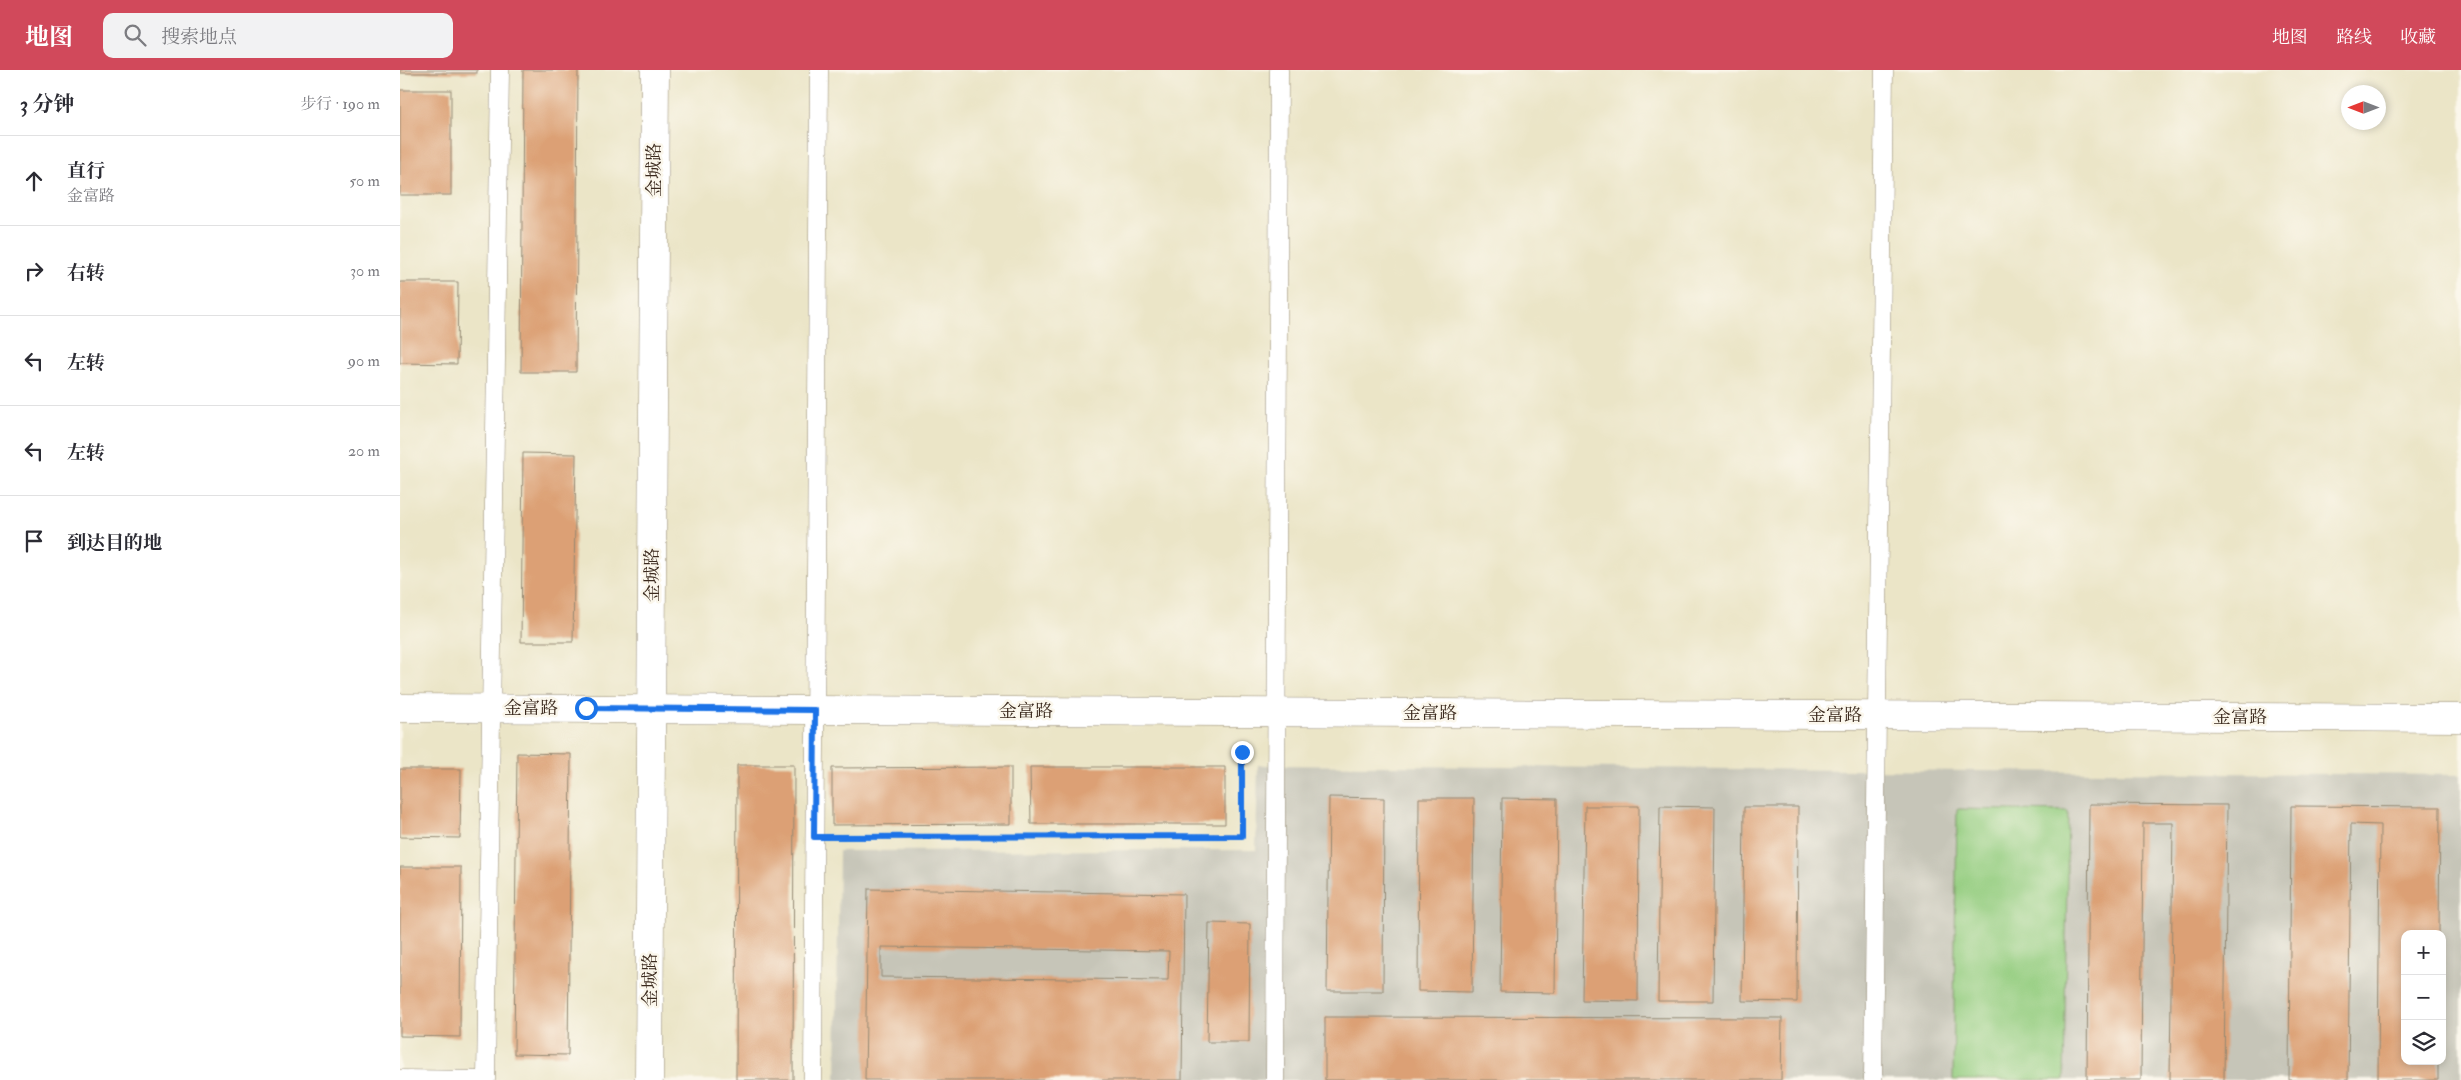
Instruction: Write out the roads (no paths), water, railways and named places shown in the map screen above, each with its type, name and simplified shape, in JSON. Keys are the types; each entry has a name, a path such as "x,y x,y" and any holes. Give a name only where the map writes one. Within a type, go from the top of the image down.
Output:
{"street":[{"name":"金城路","path":"649,1080 655,70"},
{"name":"金富路","path":"400,708 2461,718"}],"lane":[{"path":"400,1079 486,1080 500,70"},
{"path":"813,1080 819,70"},
{"path":"1274,1080 1279,70"},
{"path":"1873,1080 1884,70"}]}
